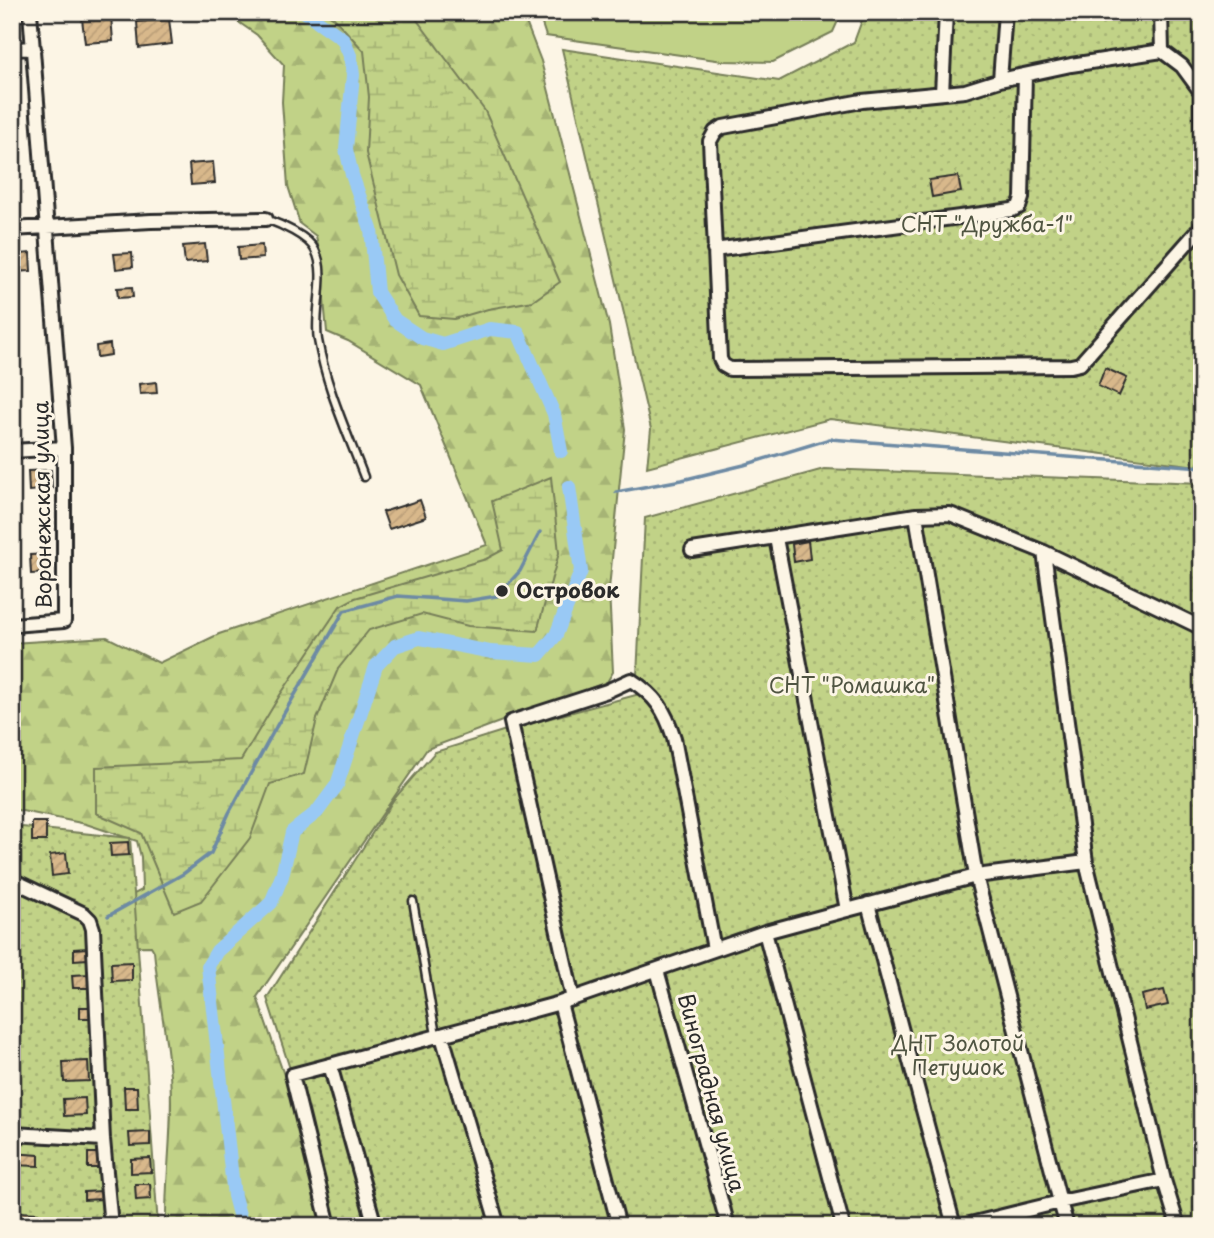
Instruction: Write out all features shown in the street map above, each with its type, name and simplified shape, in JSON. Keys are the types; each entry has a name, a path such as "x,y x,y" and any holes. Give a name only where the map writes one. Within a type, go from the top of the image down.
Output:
{"street":[{"name":"Воронежская улица","path":"12,625 64,621 64,448 30,12"},
{"path":"943,93 946,12"},
{"path":"1000,80 1005,12"},
{"path":"1161,12 1162,51"},
{"path":"12,49 34,48"},
{"path":"1202,151 1201,92 1182,66 1162,51 1071,65 1000,80 965,91 862,101 723,127 715,132 710,141 720,359 723,365 730,369 1080,364 1202,226"},
{"path":"714,250 1019,207 1026,75"},
{"path":"12,229 152,221 267,219"},
{"path":"12,451 64,448"},
{"path":"692,550 916,515 950,514 1044,552 1202,628"},
{"path":"916,515 976,876 1067,1226"},
{"path":"776,538 847,910"},
{"path":"1044,552 1086,862 1164,1180 1178,1226"},
{"path":"619,1226 566,1001 511,722 631,681 646,691 666,713 674,738 715,949"},
{"path":"329,1226 292,1075 566,1001 765,932 868,904 976,876 1086,862"},
{"path":"12,880 84,914 93,929 103,1139 111,1226"},
{"path":"868,904 954,1226"},
{"path":"765,932 843,1226"},
{"name":"Виноградная улица","path":"657,970 728,1226"},
{"path":"439,1037 498,1226"},
{"path":"330,1065 375,1226"},
{"path":"12,1134 103,1139"},
{"path":"962,1226 1164,1180"}],"lane":[{"path":"267,219 289,228 315,249 320,276 317,337 329,384 364,477"},
{"path":"413,901 439,1037"}],"green space":[{"path":"224,12 522,12 541,61 609,325 625,429 609,589 613,672 607,682 427,749 257,997 285,1078 322,1226 166,1226 171,1094 154,951 151,946 101,947 99,912 142,890 141,857 137,841 86,824 12,809 12,643 107,637 159,663 219,634 487,545 421,385 348,341 327,332 323,267 316,236 300,224 288,186 282,102 284,65 257,35"},
{"path":"325,12 411,12 485,111 560,282 533,301 488,309 454,319 419,316 396,275 366,153 369,97 364,51 334,18"},
{"path":"538,12 842,12 833,32 773,62 723,61 546,36"},
{"name":"СНТ \"Дружба-1\"","path":"865,12 1202,12 1202,453 1197,466 830,419 647,467 651,429 562,49 779,81 854,42"},
{"name":"СНТ \"Ромашка\"","path":"824,469 1202,483 1202,1226 329,1226 292,1075 267,998 394,799 435,752 636,695 645,518"},
{"path":"551,477 559,553 537,631 468,626 422,614 369,630 338,669 317,719 304,774 270,784 250,838 201,901 174,912 141,833 96,813 96,767 241,760 280,695 340,606 355,598 486,559 503,550 492,501"},
{"path":"12,826 130,838 158,1226 12,1226"}],"building":[{"path":"111,16 113,41 85,43 82,19"},
{"path":"169,19 172,44 139,48 137,22"},
{"path":"213,162 215,183 191,185 189,164"},
{"path":"958,176 961,192 932,197 929,180"},
{"path":"205,244 207,261 185,263 183,246"},
{"path":"262,245 263,258 239,260 238,247"},
{"path":"30,253 31,271 12,272 12,255"},
{"path":"132,253 133,267 116,269 114,254"},
{"path":"132,287 133,297 118,298 117,288"},
{"path":"110,344 111,355 97,357 96,346"},
{"path":"1105,368 1127,378 1119,396 1098,386"},
{"path":"156,382 157,393 140,394 139,384"},
{"path":"51,470 52,489 29,491 28,471"},
{"path":"420,500 426,517 389,529 383,512"},
{"path":"808,541 810,559 794,562 792,544"},
{"path":"49,554 50,573 31,574 30,555"},
{"path":"32,822 46,822 46,841 32,841"},
{"path":"128,842 129,855 111,856 110,843"},
{"path":"66,853 68,874 52,876 50,855"},
{"path":"87,948 88,959 74,960 74,949"},
{"path":"132,962 132,980 112,981 111,963"},
{"path":"91,974 92,988 73,988 72,975"},
{"path":"1164,990 1168,1005 1145,1010 1142,995"},
{"path":"80,1007 91,1007 92,1018 80,1018"},
{"path":"88,1061 89,1081 64,1082 63,1062"},
{"path":"124,1087 137,1087 138,1109 125,1109"},
{"path":"85,1098 86,1115 64,1116 63,1099"},
{"path":"150,1132 150,1145 130,1146 129,1133"},
{"path":"12,1153 39,1155 39,1166 12,1165"},
{"path":"88,1153 99,1153 100,1168 88,1168"},
{"path":"150,1158 151,1172 131,1173 131,1159"},
{"path":"135,1184 150,1184 151,1199 136,1200"},
{"path":"102,1191 103,1199 84,1200 84,1192"},
{"path":"18,1212 38,1213 37,1226 17,1226"}],"waterway":[{"path":"305,12 343,39 351,58 353,75 346,149 371,229 377,292 395,320 422,338 443,344 490,329 518,332 554,414 561,451"},
{"path":"616,492 744,465 830,439 1202,467"},
{"path":"242,1226 234,1196 208,966 217,951 271,903 282,876 292,832 317,812 337,785 376,666 395,646 419,638 491,652 539,655 556,635 581,571 569,487"},
{"path":"108,916 183,874 211,853 229,813 276,727 344,611 398,596 466,601 497,596 520,571 540,532"}],"place":[{"name":"Островок","path":"502,591"}],"park label":[{"name":"ДНТ Золотой Петушок","path":"958,1056"}]}
